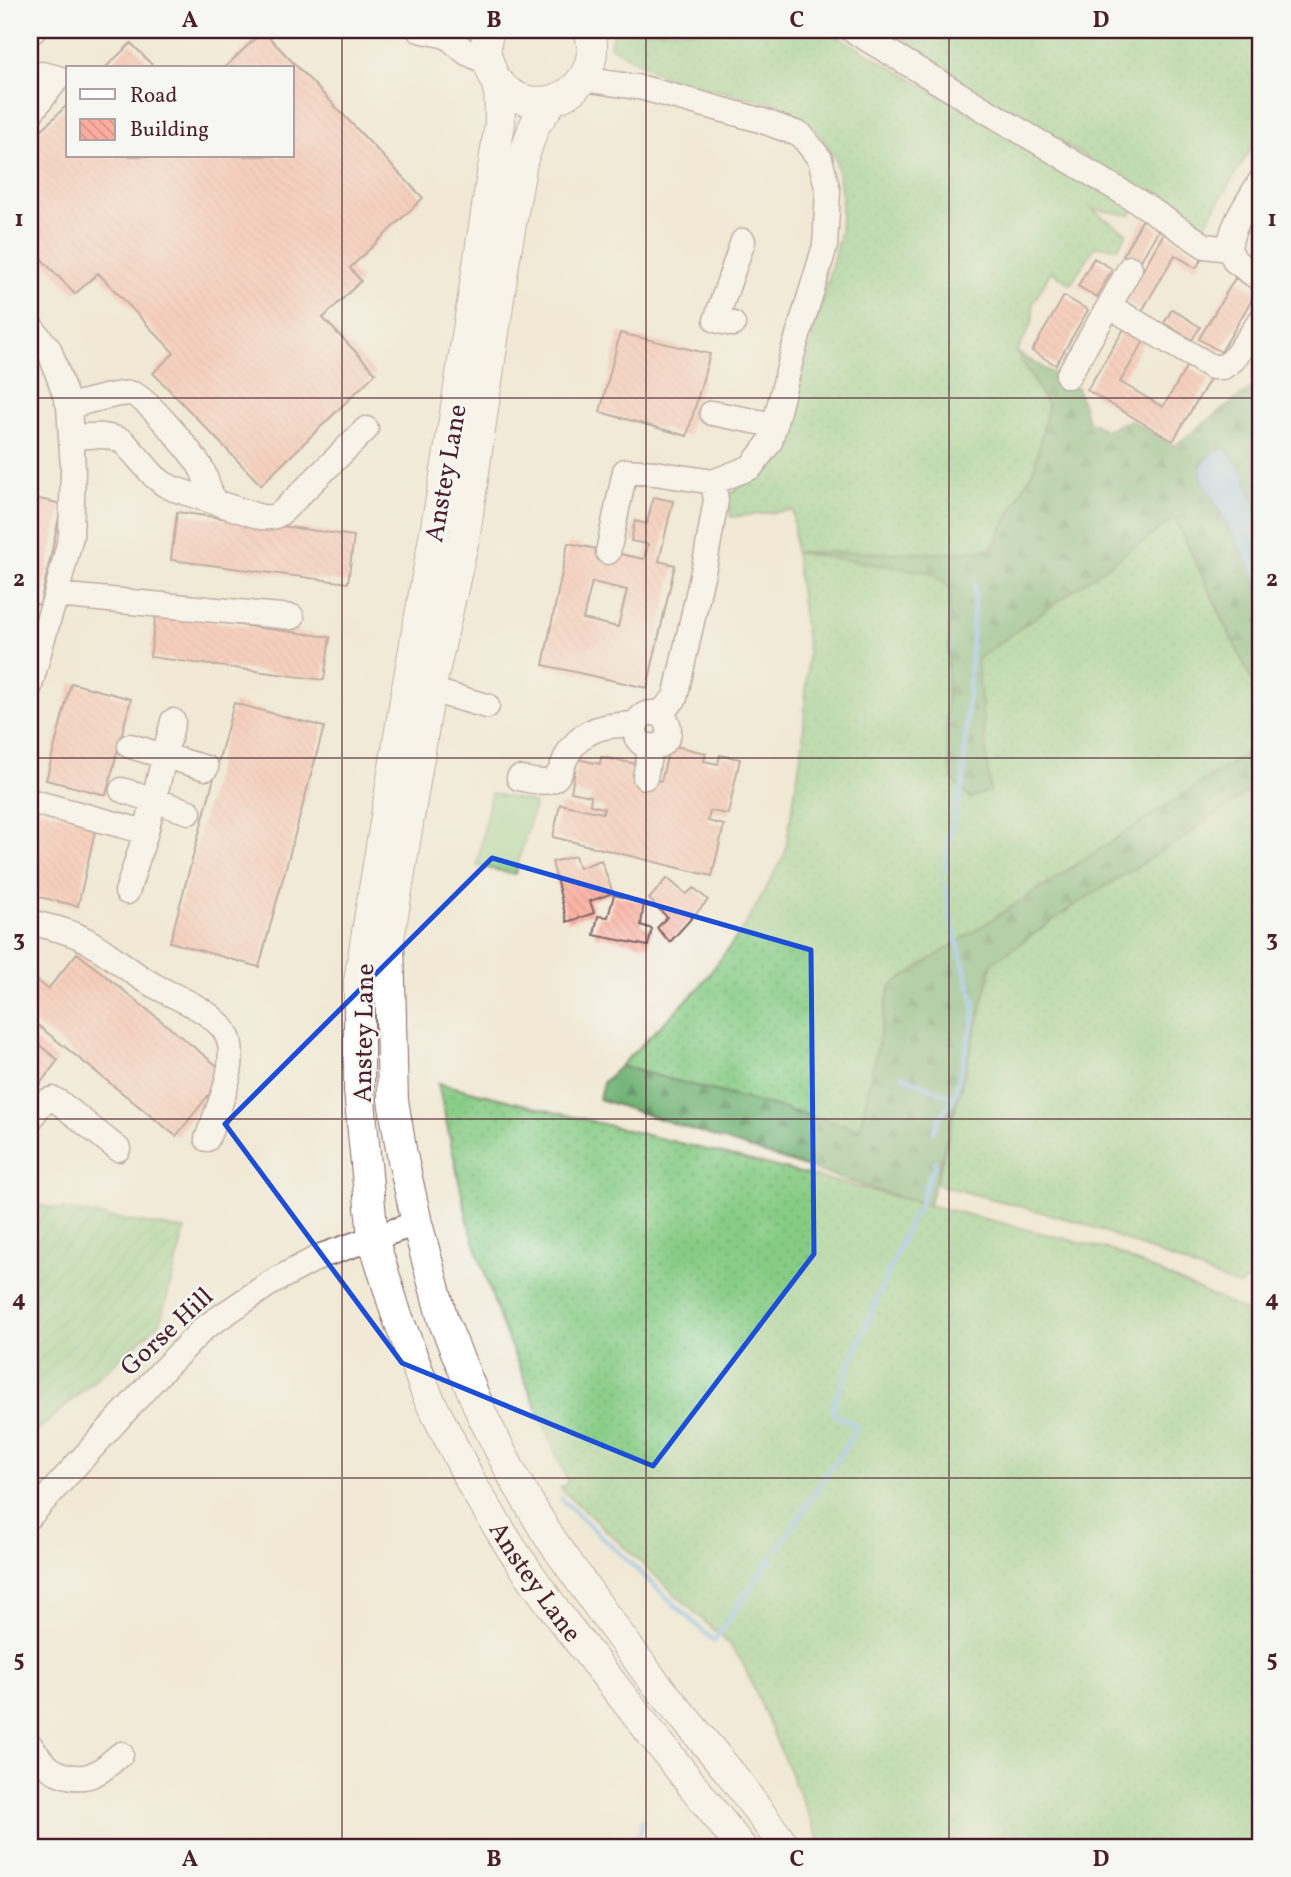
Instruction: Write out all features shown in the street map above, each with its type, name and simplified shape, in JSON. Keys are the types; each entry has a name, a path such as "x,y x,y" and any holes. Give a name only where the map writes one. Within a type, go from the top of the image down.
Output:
{"main road":[{"name":"Anstey Lane","path":"489,30 486,43 491,71 499,92 499,123 473,304 359,981 359,1090 373,1238 396,1313 428,1397 474,1488 513,1551 562,1620 741,1847"},
{"path":"491,71 511,94 531,102 552,101 564,96 575,89 587,70 593,50 589,30"},
{"name":"Anstey Lane","path":"552,101 534,127 522,162 504,263 465,534 430,690 389,939 393,1100 416,1223 443,1320 482,1415 514,1478 546,1532 652,1679 731,1774 785,1847"}],"street":[{"path":"419,30 456,33 467,54 491,71"},
{"path":"852,30 1142,204 1205,246 1229,249"},
{"path":"587,70 613,69 643,88 760,120 801,135 820,159 828,191 825,246 793,352 770,442 751,467 713,482 625,471 608,552"},
{"path":"30,77 41,74 58,78 30,114"},
{"path":"1261,180 1236,222 1229,249 1235,261 1261,281"},
{"path":"733,324 716,320 743,240"},
{"path":"1068,376 1130,268"},
{"path":"1110,306 1212,367 1223,367 1233,360 1261,320"},
{"path":"30,686 36,640 56,595 71,536 73,469 69,406 49,349 34,339"},
{"path":"69,406 129,393 140,398 195,458 214,502"},
{"path":"712,413 775,425"},
{"path":"71,437 102,435 116,438 124,442 164,484 174,489 261,517 276,517 366,429"},
{"path":"659,714 675,698 706,558 716,500 713,482"},
{"path":"56,595 292,617"},
{"path":"430,690 487,706"},
{"path":"648,713 659,714 668,725 668,734 663,742 651,746 642,743 636,735 636,724 648,713"},
{"path":"127,892 146,832 173,721"},
{"path":"519,778 539,783 548,782 562,771 571,749 579,739 603,727 636,724"},
{"path":"130,746 206,768"},
{"path":"645,777 651,746"},
{"path":"122,790 188,812"},
{"path":"30,801 146,832"},
{"path":"30,922 67,931 87,940 147,982 203,1012 219,1024 227,1034 231,1059 227,1080 207,1139"},
{"path":"30,1120 39,1106 52,1099 118,1149"},
{"name":"Gorse Hill","path":"30,1516 204,1328 272,1282 321,1256 416,1223"},
{"path":"30,1745 47,1766 57,1773 71,1777 95,1774 121,1754"}],"highlighted area":[{"path":"492,858 811,950 814,1254 653,1466 402,1363 225,1124"}],"green space":[{"path":"614,30 827,30 1135,208 1130,215 1091,209 1127,233 1118,248 1095,246 1071,284 1051,271 1033,303 1033,321 1017,352 1048,406 1035,466 992,549 945,553 802,553 931,573 950,588 990,791 976,659 1173,515 1261,700 1261,744 890,986 860,1129 620,1066 698,989 745,926 785,854 803,741 808,653 795,552 793,510 731,517 726,497 756,474 783,441 840,233 842,196 836,160 817,131 782,105 669,79 610,46"},
{"path":"875,30 1261,30 1261,131 1203,228"},
{"path":"1017,352 1077,388 1088,421 1105,430 1131,420 1174,446 1261,381 1261,456 1258,469 1261,475 1261,700 1175,518 977,659 990,791 970,798 952,779 946,740 950,588 931,573 795,552 945,553 992,549 1035,466 1048,406"},
{"path":"1261,744 1261,782 1181,839 1075,905 992,963 929,1205 897,1197 599,1099 603,1082 620,1066 860,1129 890,986"},
{"path":"1261,782 1261,1268 1239,1286 1083,1223 936,1184 992,963 1075,905 1182,839"},
{"path":"491,793 535,803 515,874 477,866"},
{"path":"438,1083 1110,1250 1261,1318 1261,1847 822,1847 743,1663 725,1640 560,1488 568,1482 500,1321 468,1222"},
{"path":"30,1204 185,1230 160,1323 30,1437"}],"water":[{"path":"1226,448 1246,477 1261,516 1261,594 1201,477 1200,468 1208,457 1216,450"}],"building":[{"path":"263,31 423,198 350,268 361,281 323,318 376,373 261,485 153,373 174,353 98,273 75,294 30,247 30,141 66,106 66,158 294,158 294,66 226,66"},
{"path":"131,43 153,66 107,66"},
{"path":"1143,219 1159,229 1139,264 1123,255"},
{"path":"1164,233 1203,257 1196,268 1175,255 1142,311 1125,301"},
{"path":"1094,258 1112,269 1097,297 1078,286"},
{"path":"1235,278 1257,291 1221,352 1199,339"},
{"path":"1064,296 1088,310 1056,365 1032,351"},
{"path":"1172,309 1200,327 1192,340 1164,323"},
{"path":"1124,329 1144,341 1120,382 1163,407 1187,366 1210,379 1173,441 1087,390"},
{"path":"620,333 710,354 687,436 600,412"},
{"path":"30,497 62,504 40,605 30,603"},
{"path":"653,497 673,501 659,561 675,565 647,688 543,665 568,543 644,559 648,544 631,541 635,521 647,524","holes":["592,582 627,590 618,627 583,619"]},
{"path":"177,512 354,536 348,583 171,560"},
{"path":"156,614 330,637 324,680 150,657"},
{"path":"71,683 131,699 106,795 46,780"},
{"path":"234,703 324,727 259,967 170,942"},
{"path":"670,745 706,753 704,761 718,764 720,755 740,759 728,814 710,811 708,821 724,825 712,876 553,837 560,804 603,813 604,808 590,805 591,796 571,792 577,759 600,764 601,757 637,764 635,775 661,781"},
{"path":"30,807 97,823 78,906 30,895"},
{"path":"575,856 579,868 601,860 613,893 590,901 594,913 567,922 552,862"},
{"path":"667,878 686,894 694,888 708,900 670,942 657,928 667,917 649,899"},
{"path":"614,895 644,902 641,925 652,929 648,946 594,935 598,916 608,917"},
{"path":"77,953 226,1073 176,1136 30,1019 30,975 48,989"},
{"path":"30,1037 58,1060 30,1097"}],"waterway":[{"path":"946,872 948,838 963,784 975,585"},
{"path":"934,1131 939,1118 954,1098 974,1017 974,1002 950,916 946,885"},
{"path":"902,1076 954,1098"},
{"path":"778,1549 856,1430 855,1425 836,1415 833,1411 834,1402 912,1216 918,1210 930,1174 936,1166 934,1162"},
{"path":"561,1499 714,1641 772,1557"},
{"path":"638,1847 642,1821"}]}
